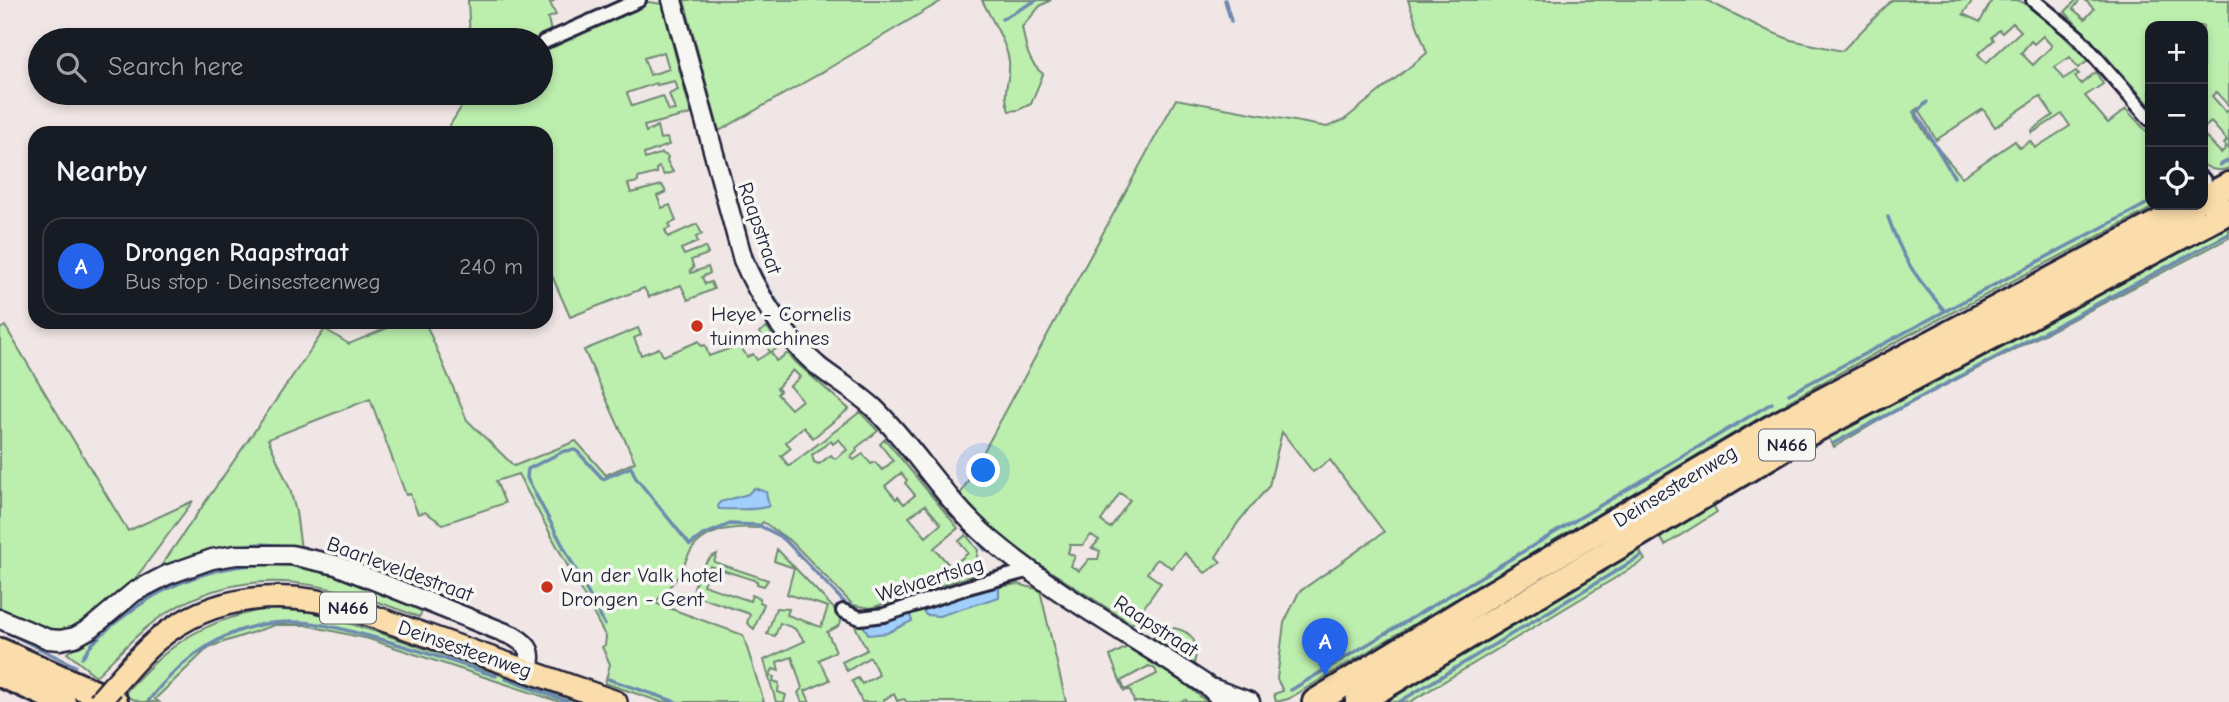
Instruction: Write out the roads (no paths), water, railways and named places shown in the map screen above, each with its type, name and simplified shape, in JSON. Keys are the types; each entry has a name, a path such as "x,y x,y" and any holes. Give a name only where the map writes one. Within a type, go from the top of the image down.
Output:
{"highway":[{"name":"Deinsesteenweg","path":"1315,702 1771,429 2211,195"},
{"name":"Deinsesteenweg","path":"1358,702 2211,195"},
{"path":"0,651 109,697"},
{"path":"0,674 64,702"}],"main road":[{"name":"Deinsesteenweg","path":"109,697 150,646 180,623 222,604 271,596 333,603 616,702"}],"street":[{"path":"553,38 639,0"},
{"name":"Raapstraat","path":"671,0 735,234 754,285 771,313 803,352 873,408 960,510 989,538 1030,570 1209,687 1224,702"},
{"path":"2034,0 2078,37 2145,113"},
{"name":"Baarleveldestraat","path":"0,619 48,639 60,640 83,632 134,592 167,575 212,559 236,555 291,555 335,565 513,636 530,649 528,671"},
{"name":"Welvaertslag","path":"843,611 860,618 884,615 1030,570"},
{"name":"Raapstraat","path":"1209,687 1250,702"}],"water":[{"path":"754,488 766,492 769,506 719,509 720,502 748,494"},
{"path":"999,586 999,597 939,616 926,615 921,608"},
{"path":"909,612 912,621 887,633 869,635 862,624 872,624"}],"waterway":[{"path":"681,0 702,76"},
{"path":"1002,19 1037,0"},
{"path":"1225,0 1231,21"},
{"path":"1927,102 1916,113 1954,177"},
{"path":"2220,165 2229,160"},
{"path":"1789,394 2145,205"},
{"path":"1888,217 1911,267 1944,310"},
{"path":"1834,443 2229,234"},
{"path":"748,245 773,296 807,343"},
{"path":"814,351 872,395"},
{"path":"1291,690 1772,403"},
{"path":"888,436 911,464"},
{"path":"605,625 527,478 528,469 564,451 576,450 603,479 631,467 636,478 690,545 703,535 730,524 758,525 780,536 845,603 867,613"},
{"path":"946,480 960,495"},
{"path":"972,534 985,550"},
{"path":"219,549 259,544 304,547"},
{"path":"332,553 367,565"},
{"path":"1399,702 1641,556"},
{"path":"82,658 95,641 124,616 144,602 188,580 211,572 260,564 309,568"},
{"path":"377,569 393,575"},
{"path":"401,579 444,597"},
{"path":"366,586 493,639"},
{"path":"0,609 30,622"},
{"path":"149,700 177,669 210,644 248,628 289,622 319,624 348,631 496,676"},
{"path":"0,629 75,666"},
{"path":"506,679 569,702"},
{"path":"608,679 676,702"}],"place":[{"name":"Heye - Cornelis tuinmachines","path":"697,326"},
{"name":"Van der Valk hotel Drongen - Gent","path":"547,587"},
{"name":"Drongen Raapstraat","path":"1325,676"}]}
